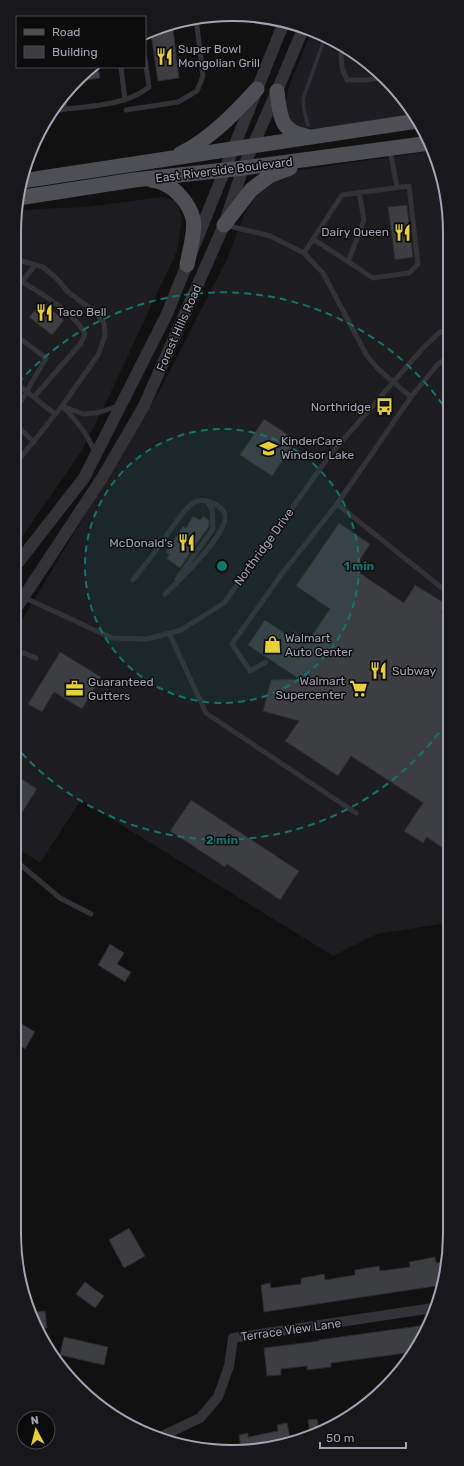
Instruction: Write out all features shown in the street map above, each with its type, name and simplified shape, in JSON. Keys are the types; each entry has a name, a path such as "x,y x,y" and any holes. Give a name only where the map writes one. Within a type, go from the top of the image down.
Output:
{"main road":[{"path":"169,159 193,148 238,109 257,89"},
{"path":"278,91 281,118 288,129 298,135 310,137 325,135"},
{"name":"East Riverside Boulevard","path":"27,180 412,122"},
{"name":"East Riverside Boulevard","path":"24,197 146,179 243,168 390,149 423,143"},
{"path":"224,225 251,190 269,176 290,168 334,156"},
{"path":"146,179 163,183 179,193 186,203 193,218 194,229 187,265"}],"street":[{"name":"Forest Hills Road","path":"21,559 84,478 167,314 224,170 235,148 282,27"},
{"name":"Forest Hills Road","path":"21,594 102,478 144,406 224,225 243,168 278,91 302,33"},
{"name":"Terrace View Lane","path":"165,1434 200,1418 218,1397 229,1366 233,1338 429,1309"}],"lane":[{"path":"126,110 178,102 197,91 203,76 197,24"},
{"path":"343,53 342,68 347,80 376,78"},
{"path":"61,110 125,100 142,93 149,87 146,65"},
{"path":"121,68 125,100"},
{"path":"390,149 397,187"},
{"path":"304,253 313,239 342,195 409,186 418,264 409,274 374,278 313,239"},
{"path":"348,262 364,220 359,192"},
{"path":"224,225 270,236 304,253 323,273 367,356 378,369 394,381 411,397"},
{"path":"21,261 43,267 56,278 68,292 94,311 104,323 105,336 98,355 62,406 21,457"},
{"path":"34,397 82,343 85,334 82,326 48,298 22,282 35,265"},
{"name":"Northridge Drive","path":"21,598 112,638 147,638 181,630 224,603 330,455 423,348 440,332 443,331"},
{"path":"21,339 46,358 21,402"},
{"path":"266,662 250,671 232,644 282,575 337,504 411,397 438,364 443,361"},
{"path":"21,387 55,414"},
{"path":"62,406 83,414 97,413 121,405"},
{"path":"62,406 82,427 96,454"},
{"path":"21,430 34,442"},
{"path":"133,580 186,508 194,502 200,500 207,501 224,511 225,518 222,528 192,568 165,594 186,568 212,529 212,510 207,501"},
{"path":"337,504 443,589"},
{"path":"169,633 206,713 356,813"},
{"path":"21,653 36,658"},
{"path":"21,865 60,898 91,914"}],"shaded area":[{"path":"310,36 338,49 371,73 391,93 409,118 305,132 294,130 285,108 289,86"},
{"path":"427,152 436,177 443,218 443,924 377,934 333,956 81,800 40,863 21,850 21,622 158,394 227,259 244,215 255,197 269,184 294,171"},
{"path":"162,197 176,201 182,218 177,251 81,452 21,538 22,211 87,207"}],"building":[{"name":"Super Bowl Mongolian Grill","path":"173,30 179,78 158,81 151,37"},
{"path":"98,69 100,78 86,80"},
{"name":"Dairy Queen","path":"407,205 413,257 395,260 388,207"},
{"name":"Taco Bell","path":"42,302 64,320 52,335 29,317"},
{"name":"KinderCare Windsor Lake","path":"264,419 296,440 272,476 240,455"},
{"name":"McDonald's","path":"193,516 200,520 203,516 209,520 209,526 180,568 167,559 169,554 166,552 183,526 186,528"},
{"name":"Walmart Supercenter","path":"339,523 370,544 354,569 404,603 415,585 443,602 443,609 441,613 443,614 443,848 427,837 423,843 404,831 423,803 351,756 338,776 285,741 299,721 263,711 271,680 299,679 248,645 265,620 290,637 294,631 308,641 330,609 296,586"},
{"path":"60,652 101,677 82,709 54,692 42,712 28,704"},
{"path":"21,778 37,789 21,814"},
{"path":"191,800 299,871 280,900 227,864 225,867 170,831"},
{"path":"110,944 124,953 117,964 131,972 125,982 98,965"},
{"path":"21,1024 35,1032 25,1049 21,1046"},
{"path":"129,1228 145,1256 124,1268 109,1240"},
{"path":"435,1257 436,1263 441,1262 437,1286 264,1312 261,1285 270,1283 271,1288 301,1284 301,1278 324,1274 325,1280 355,1275 355,1270 379,1266 380,1271 410,1267 409,1262"},
{"path":"85,1282 104,1296 95,1308 76,1294"},
{"path":"45,1311 47,1328 44,1328 36,1312"},
{"path":"422,1326 415,1340 405,1353 331,1363 331,1367 307,1370 307,1366 281,1369 281,1375 267,1376 264,1348"},
{"path":"64,1337 108,1347 104,1365 60,1355"},
{"path":"317,1419 318,1426 309,1430 308,1420"},
{"path":"287,1423 290,1437 241,1445 239,1435 248,1433 248,1437 278,1431 277,1425"}],"waterway":[{"path":"308,125 303,99 323,42"}],"place":[{"name":"Super Bowl Mongolian Grill","path":"165,56"},
{"name":"Dairy Queen","path":"402,232"},
{"name":"Taco Bell","path":"44,312"},
{"name":"Northridge","path":"384,407"},
{"name":"KinderCare Windsor Lake","path":"268,448"},
{"name":"McDonald's","path":"186,543"},
{"name":"Walmart Auto Center","path":"272,645"},
{"name":"Subway","path":"379,671"},
{"name":"Walmart Supercenter","path":"358,688"},
{"name":"Guaranteed Gutters","path":"75,689"}]}
